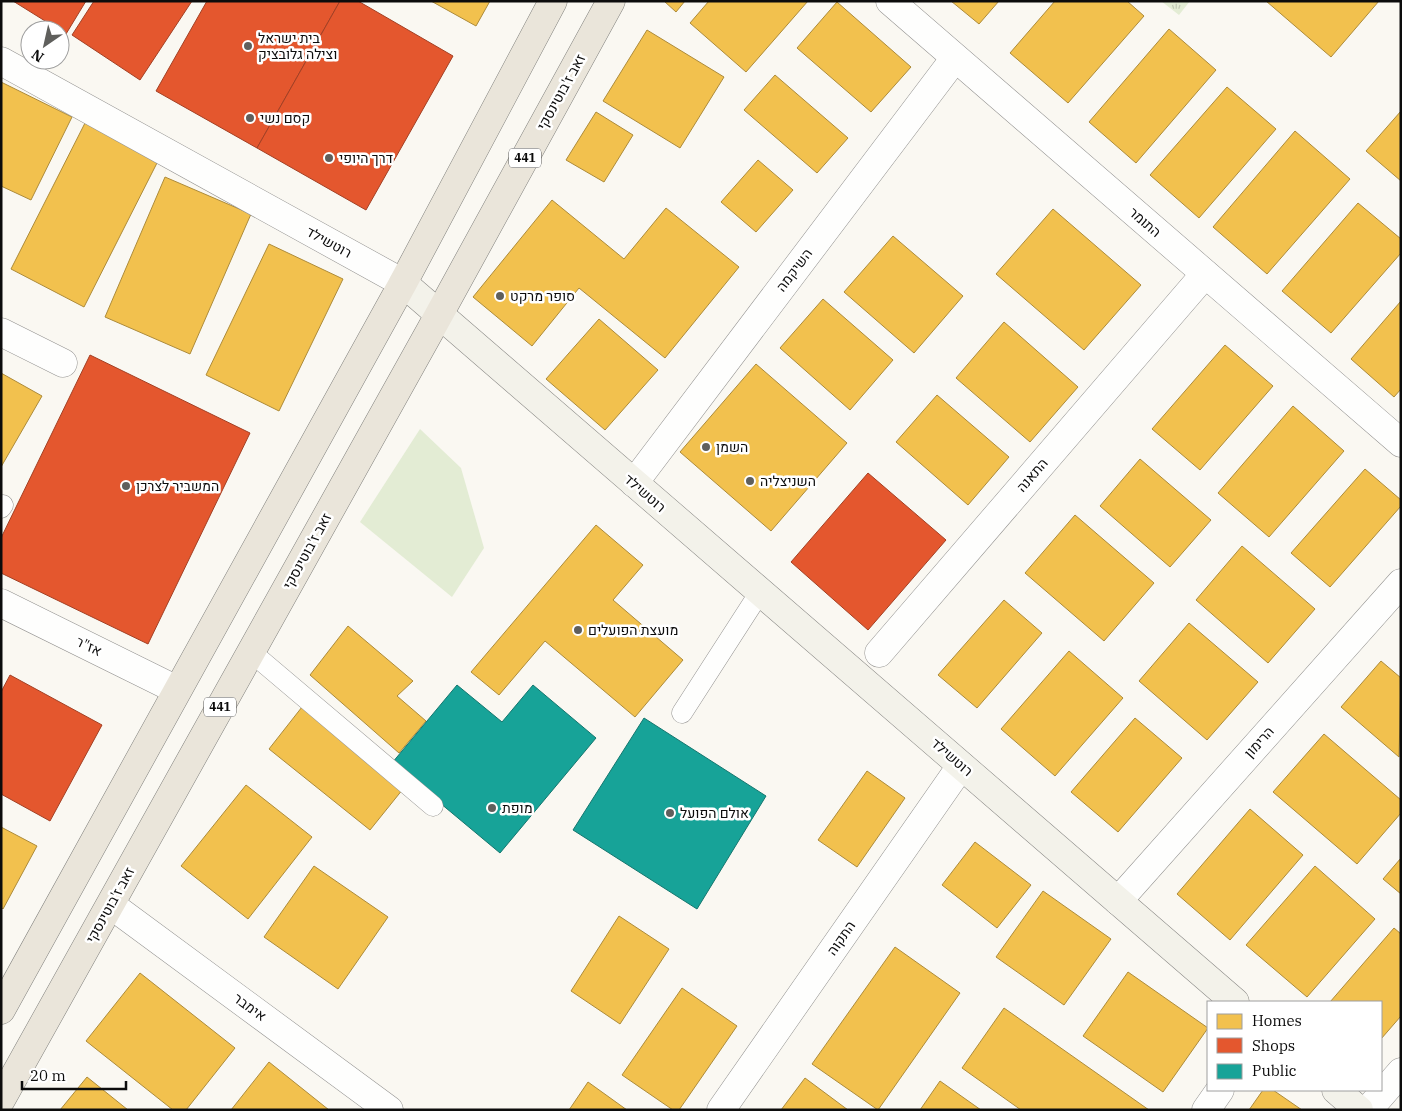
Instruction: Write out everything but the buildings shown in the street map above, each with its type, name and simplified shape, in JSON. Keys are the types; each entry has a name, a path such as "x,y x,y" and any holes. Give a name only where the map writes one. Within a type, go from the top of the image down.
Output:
{"main road":[{"path":"1,1010 403,283 553,1"},
{"name":"זאב ז'בוטינסקי","path":"1,1100 111,905 611,1"},
{"name":"רוטשילד","path":"403,283 1234,1001"},
{"path":"1337,1091 1359,1110"}],"street":[{"name":"התומר","path":"890,1 1401,443"},
{"name":"השיקמה","path":"634,483 955,58"},
{"name":"רוטשילד","path":"1,60 403,283"},
{"name":"התאנה","path":"859,677 1205,274"},
{"path":"1,332 63,363"},
{"name":"הרימון","path":"1118,901 1401,583"},
{"name":"אז\"ר","path":"1,603 177,690"},
{"name":"התקוה","path":"721,1110 961,766"},
{"name":"אימבר","path":"111,905 390,1110"},
{"path":"1368,1110 1401,1072"},
{"path":"1206,1110 1219,1091"}],"lane":[{"path":"682,713 760,592"},
{"path":"251,652 433,806"}],"green space":[{"path":"1161,1 1190,1 1179,15"},
{"path":"420,429 461,468 484,548 452,597 360,522"}],"place":[{"name":"בית ישראל וצילה גלובציק","path":"248,46"},
{"name":"קסם נשי","path":"250,118"},
{"name":"דרך היופי","path":"329,158"},
{"name":"סופר מרקט","path":"500,296"},
{"name":"השמן","path":"706,447"},
{"name":"השניצליה","path":"750,481"},
{"name":"המשביר לצרכן","path":"126,486"},
{"name":"מועצת הפועלים","path":"578,630"},
{"name":"מופת","path":"492,808"},
{"name":"אולם הפועל","path":"670,813"}]}
